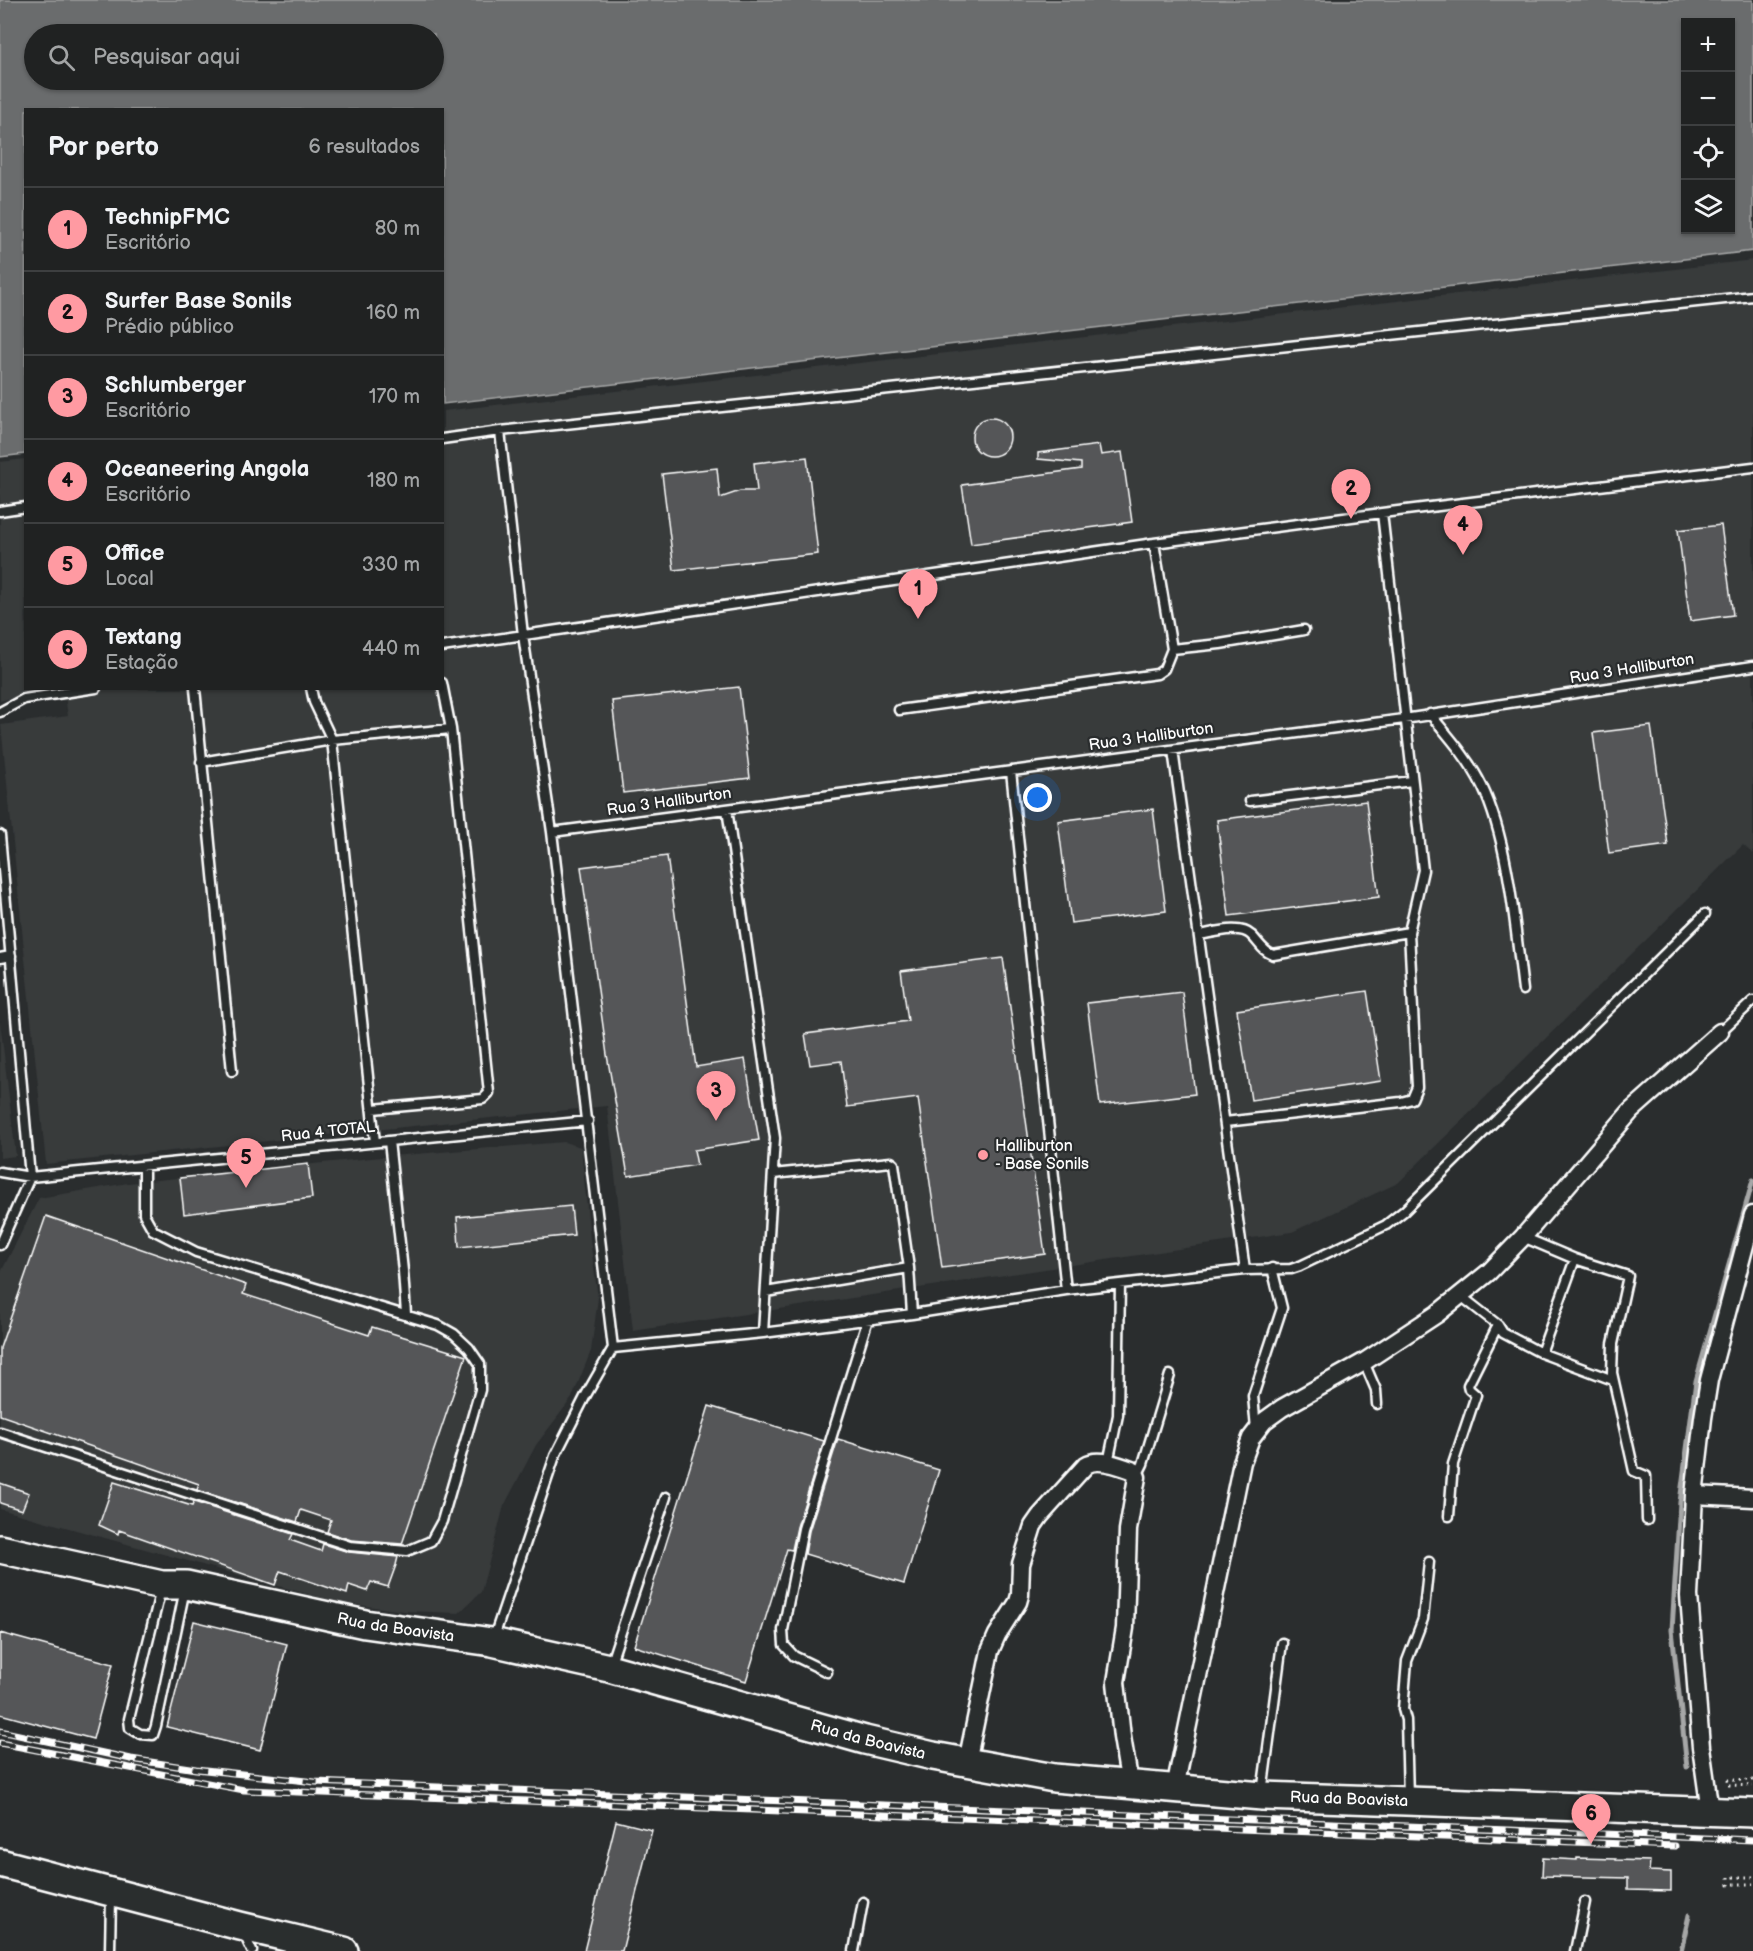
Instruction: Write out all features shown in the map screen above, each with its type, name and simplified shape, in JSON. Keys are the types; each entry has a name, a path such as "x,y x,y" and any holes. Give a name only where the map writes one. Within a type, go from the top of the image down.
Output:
{"main road":[{"name":"Rua da Boavista","path":"0,1549 365,1624 492,1642 609,1668 865,1740 1054,1778 1262,1796 1753,1813"},
{"path":"0,1863 344,1951"}],"street":[{"path":"1175,1788 1242,1461 1256,1432 1264,1421 1282,1407 1364,1362 1437,1314 1490,1272 1631,1111 1720,1032"},
{"path":"1710,1811 1701,1746 1690,1618 1694,1495 1702,1418 1709,1380 1753,1215"},
{"path":"967,1762 990,1651 997,1635 1018,1602 1021,1564 1033,1526 1086,1465 1091,1462 1108,1463 1134,1471 1137,1477 1128,1530 1125,1628 1116,1682 1130,1785"},
{"path":"1694,1495 1753,1498"}],"lane":[{"path":"444,439 1753,296"},
{"path":"492,1642 555,1456 613,1348 588,1121 552,832 523,634 500,431"},
{"path":"444,646 1154,543 1753,467"},
{"path":"0,511 24,507"},
{"path":"1225,1122 1401,1102 1412,1099 1417,1087 1409,932 1422,870 1382,513"},
{"path":"899,710 1157,674 1164,669 1172,649 1154,543"},
{"path":"1172,649 1220,644 1304,630"},
{"name":"Rua 3 Halliburton","path":"552,832 1404,719 1753,666"},
{"path":"0,712 24,699 48,691 64,690"},
{"path":"195,690 232,1071"},
{"path":"311,690 314,702 332,740 375,1142"},
{"path":"373,1109 483,1099 489,1093 451,729 443,690"},
{"path":"1430,714 1464,755 1482,786 1496,824 1511,898 1523,990"},
{"path":"201,762 332,740 451,729"},
{"path":"1173,750 1245,1270"},
{"path":"1011,771 1066,1290"},
{"path":"1250,801 1412,781"},
{"path":"727,809 775,1138 763,1333"},
{"path":"0,835 30,1177 0,1245"},
{"path":"613,1348 763,1333 912,1314 1066,1290 1245,1270 1291,1269 1300,1266 1386,1225 1404,1211 1705,914"},
{"path":"1199,935 1242,930 1249,933 1266,952 1272,955 1409,932"},
{"path":"0,958 10,956"},
{"path":"1720,1032 1753,1001"},
{"name":"Rua 4 TOTAL","path":"0,1172 30,1177 588,1121"},
{"path":"389,1141 403,1271 405,1314"},
{"path":"773,1174 891,1162 894,1164 909,1268 912,1314"},
{"path":"0,1432 350,1546 407,1551 431,1541 442,1521 480,1390 480,1364 469,1348 454,1334 438,1325 196,1252 153,1230 144,1214 144,1166"},
{"path":"1523,1237 1575,1259 1628,1276 1612,1344 1611,1373 1634,1471 1646,1476 1647,1520"},
{"path":"1541,1353 1575,1259"},
{"path":"766,1292 909,1268"},
{"path":"1256,1432 1253,1396 1282,1308 1272,1268"},
{"path":"1108,1463 1118,1414 1120,1284"},
{"path":"1461,1296 1498,1325 1503,1332 1541,1353 1613,1380"},
{"path":"827,1672 794,1656 784,1645 783,1630 803,1528 868,1319"},
{"path":"1449,1516 1453,1464 1476,1395 1468,1389 1468,1385 1498,1325"},
{"path":"1364,1362 1376,1390 1377,1404"},
{"path":"1137,1477 1170,1375"},
{"path":"609,1668 666,1497"},
{"path":"1408,1802 1406,1720 1403,1709 1406,1671 1407,1661 1423,1619 1430,1562"},
{"path":"174,1585 156,1726 153,1735 140,1734 129,1728 129,1719 174,1585"},
{"path":"1262,1796 1282,1643"},
{"path":"110,1951 111,1892"},
{"path":"854,1951 863,1902"},
{"path":"1575,1951 1585,1902"},
{"path":"240,1926 252,1951"}],"path":[{"path":"1753,1780 1728,1779 1729,1785 1753,1786"},
{"path":"1753,1877 1729,1877 1729,1884 1753,1884"}],"shaded area":[{"path":"0,0 1753,0 1753,251 444,404 444,108 24,108 24,454 0,457"},
{"path":"1753,260 1753,854 1743,845 1398,1183 1292,1232 633,1331 607,1106 46,1164 1,725 68,716 64,690 444,690 444,411"},
{"path":"24,459 24,690 41,690 0,701 0,462"},
{"path":"0,1021 16,1156 0,1158"},
{"path":"564,1142 581,1147 598,1298 591,1351 572,1398 536,1445 504,1506 481,1592 459,1613 404,1611 336,1602 0,1509 0,1274 39,1198 128,1183 391,1156"}],"building":[{"path":"991,418 1004,424 1010,437 1004,450 991,456 978,450 972,437 978,424"},
{"path":"1099,445 1101,455 1122,452 1132,522 971,544 962,485 1081,469 1081,463 1038,459 1038,453"},
{"path":"807,457 818,554 674,570 662,474 717,468 720,498 740,491 757,491 754,463"},
{"path":"1721,525 1733,615 1690,621 1678,530"},
{"path":"739,687 750,778 623,793 612,701"},
{"path":"1651,726 1668,845 1609,853 1593,733"},
{"path":"1366,801 1379,897 1229,916 1217,820"},
{"path":"1153,809 1166,911 1071,923 1058,821"},
{"path":"667,856 696,1067 745,1059 759,1140 694,1150 697,1165 628,1176 607,1055 581,867"},
{"path":"1003,958 1045,1254 942,1268 918,1098 847,1107 841,1061 810,1065 805,1034 908,1021 901,971"},
{"path":"1367,991 1381,1081 1251,1100 1237,1010"},
{"path":"1182,992 1195,1094 1100,1105 1087,1003"},
{"path":"308,1164 312,1198 184,1214 180,1178"},
{"path":"571,1206 574,1235 459,1247 457,1217"},
{"path":"46,1216 246,1285 243,1294 369,1335 372,1327 466,1356 402,1544 351,1540 327,1532 331,1520 301,1510 297,1522 197,1490 199,1484 0,1415 0,1348"},
{"path":"709,1406 824,1441 792,1550 787,1549 746,1681 634,1646"},
{"path":"838,1439 939,1470 904,1584 805,1554 809,1531"},
{"path":"114,1482 192,1506 194,1502 293,1534 290,1540 321,1551 323,1544 349,1552 398,1557 396,1565 388,1587 371,1582 367,1591 349,1585 347,1594 280,1571 275,1585 119,1530 118,1534 99,1525"},
{"path":"0,1483 29,1493 22,1510 0,1503"},
{"path":"194,1621 287,1644 260,1750 167,1727"},
{"path":"0,1633 113,1664 93,1739 0,1714"},
{"path":"616,1821 652,1830 622,1951 584,1951"},
{"path":"1543,1858 1650,1861 1649,1871 1671,1872 1671,1891 1628,1890 1628,1878 1542,1876"}],"waterway":[{"path":"1687,1767 1672,1630 1680,1502 1696,1381 1753,1180"},
{"path":"1681,1951 1689,1915"}],"railway":[{"path":"0,1731 131,1759 196,1769 315,1782 1753,1840"},
{"path":"0,1743 244,1790 1675,1846"}],"place":[{"name":"Surfer Base Sonils","path":"1351,519"},
{"name":"Oceaneering Angola","path":"1463,555"},
{"name":"TechnipFMC","path":"918,619"},
{"name":"Schlumberger","path":"716,1121"},
{"name":"Halliburton - Base Sonils","path":"983,1155"},
{"name":"Office","path":"246,1188"},
{"name":"Textang","path":"1591,1844"}]}
